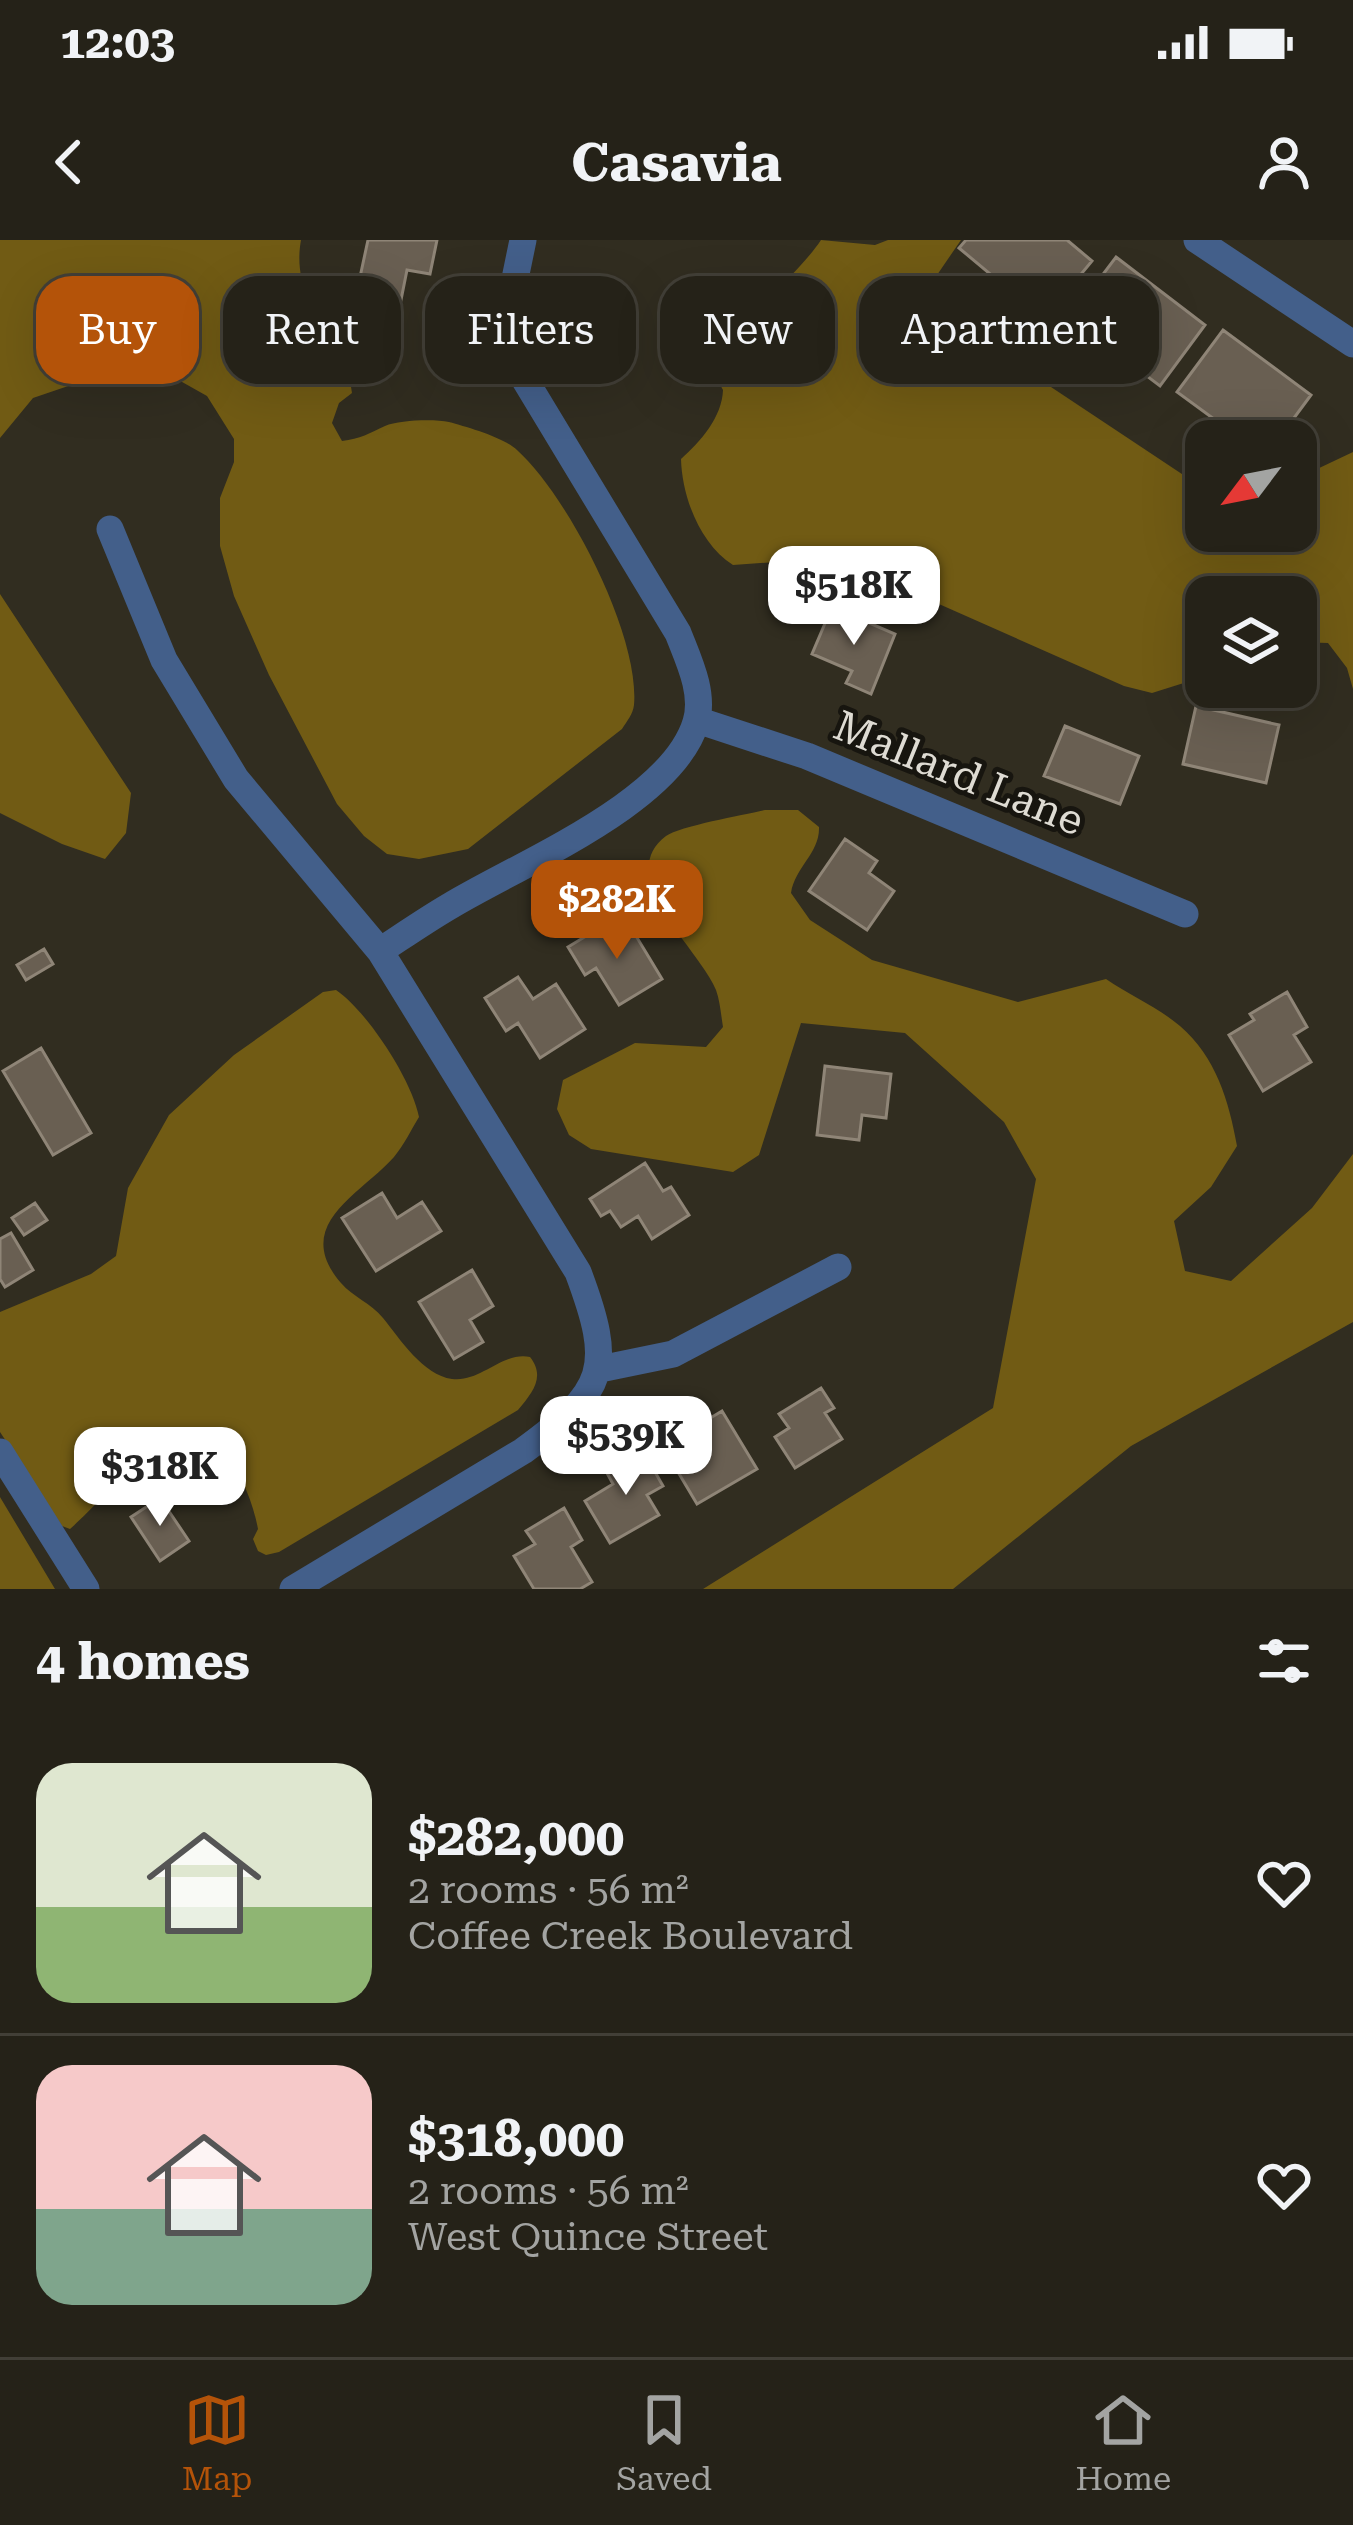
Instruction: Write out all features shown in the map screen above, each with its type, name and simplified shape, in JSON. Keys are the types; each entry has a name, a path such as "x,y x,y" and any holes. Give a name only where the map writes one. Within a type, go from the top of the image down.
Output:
{"street":[{"path":"380,951 611,815 673,766 698,720 695,677 678,633 502,342 523,240"},
{"path":"1197,240 1353,344"},
{"path":"110,529 164,660 236,779 380,951 578,1272 598,1326 600,1369 583,1399 556,1427 293,1589"},
{"name":"Mallard Lane","path":"698,720 807,756 1185,914"},
{"path":"600,1369 673,1354 838,1267"},
{"path":"0,1452 86,1589"}],"shaded area":[{"path":"0,240 301,240 302,276 223,276 223,384 350,384 352,393 339,403 332,423 342,441 391,424 435,421 484,433 517,450 558,499 597,568 633,676 630,717 622,729 468,849 419,859 387,854 364,836 337,804 269,675 234,596 220,546 220,498 234,462 234,439 207,396 186,384 199,384 199,276 36,276 36,384 74,384 33,398 0,438"},
{"path":"821,240 875,245 888,240 961,240 936,276 859,276 859,384 1046,384 1185,476 1185,552 1317,552 1317,469 1353,452 1353,689 1347,668 1328,643 1317,643 1317,576 1185,576 1185,683 1152,693 1124,686 835,558 733,565 721,556 695,518 681,459 719,410 720,384 835,384 835,276 790,276"},
{"path":"0,594 131,793 126,833 105,859 0,813"},
{"path":"765,810 798,810 819,827 816,845 791,893 810,920 872,960 1018,1002 1106,979 1163,1013 1192,1038 1219,1081 1237,1146 1211,1187 1174,1221 1185,1271 1231,1281 1312,1208 1353,1154 1353,1322 1131,1446 953,1589 703,1589 993,1408 1036,1179 1004,1122 905,1033 801,1023 759,1155 733,1172 591,1149 569,1135 557,1109 563,1080 635,1043 706,1047 723,1027 716,990 654,892 649,871 652,853 673,832"},
{"path":"336,990 386,1048 419,1117 394,1157 336,1212 323,1244 328,1262 341,1283 378,1313 431,1371 462,1379 510,1358 530,1357 537,1371 532,1391 518,1410 279,1552 266,1555 258,1551 252,1506 220,1442 197,1440 155,1453 70,1529 62,1526 0,1432 0,1312 91,1274 116,1256 128,1188 169,1115 234,1055 323,992"},
{"path":"0,1497 55,1589 0,1589"}],"building":[{"path":"368,240 437,240 430,274 407,270 401,300 401,276 360,276"},
{"path":"966,240 1067,240 1092,261 1080,276 993,276 959,248"},
{"path":"1116,257 1141,276 1102,276"},
{"path":"1159,290 1205,325 1157,384"},
{"path":"1223,330 1311,395 1293,420 1215,420 1177,392"},
{"path":"832,607 895,634 871,694 846,683 852,671 812,654"},
{"path":"1196,708 1279,725 1266,783 1183,764"},
{"path":"1065,726 1139,756 1120,804 1044,776"},
{"path":"845,839 877,861 869,873 894,891 867,930 809,891"},
{"path":"606,924 613,937 630,926 662,979 619,1005 596,968 585,975 568,947"},
{"path":"44,949 53,964 26,980 17,965"},
{"path":"518,977 533,999 556,984 585,1029 540,1058 518,1023 506,1031 485,998"},
{"path":"1287,992 1307,1027 1294,1035 1311,1062 1263,1091 1229,1035 1254,1020 1250,1014"},
{"path":"41,1048 91,1133 53,1155 3,1071"},
{"path":"825,1066 891,1074 886,1118 862,1115 859,1140 817,1135"},
{"path":"645,1163 663,1191 671,1187 689,1215 652,1239 638,1216 621,1227 610,1211 601,1216 590,1199"},
{"path":"382,1193 397,1218 422,1202 441,1231 376,1271 342,1218"},
{"path":"35,1203 47,1220 24,1235 12,1218"},
{"path":"11,1233 33,1270 5,1287 0,1279 0,1239"},
{"path":"472,1270 493,1306 470,1320 483,1342 454,1359 419,1302"},
{"path":"821,1388 834,1408 825,1413 842,1439 795,1468 775,1437 789,1428 779,1414"},
{"path":"722,1411 757,1469 697,1504 678,1472 692,1464 685,1452 696,1446 687,1432"},
{"path":"643,1451 663,1486 647,1495 659,1515 610,1543 585,1501 613,1484 607,1473"},
{"path":"160,1498 189,1541 160,1561 131,1517"},
{"path":"564,1508 582,1540 571,1547 592,1582 580,1589 534,1589 514,1556 535,1544 526,1531"}]}
